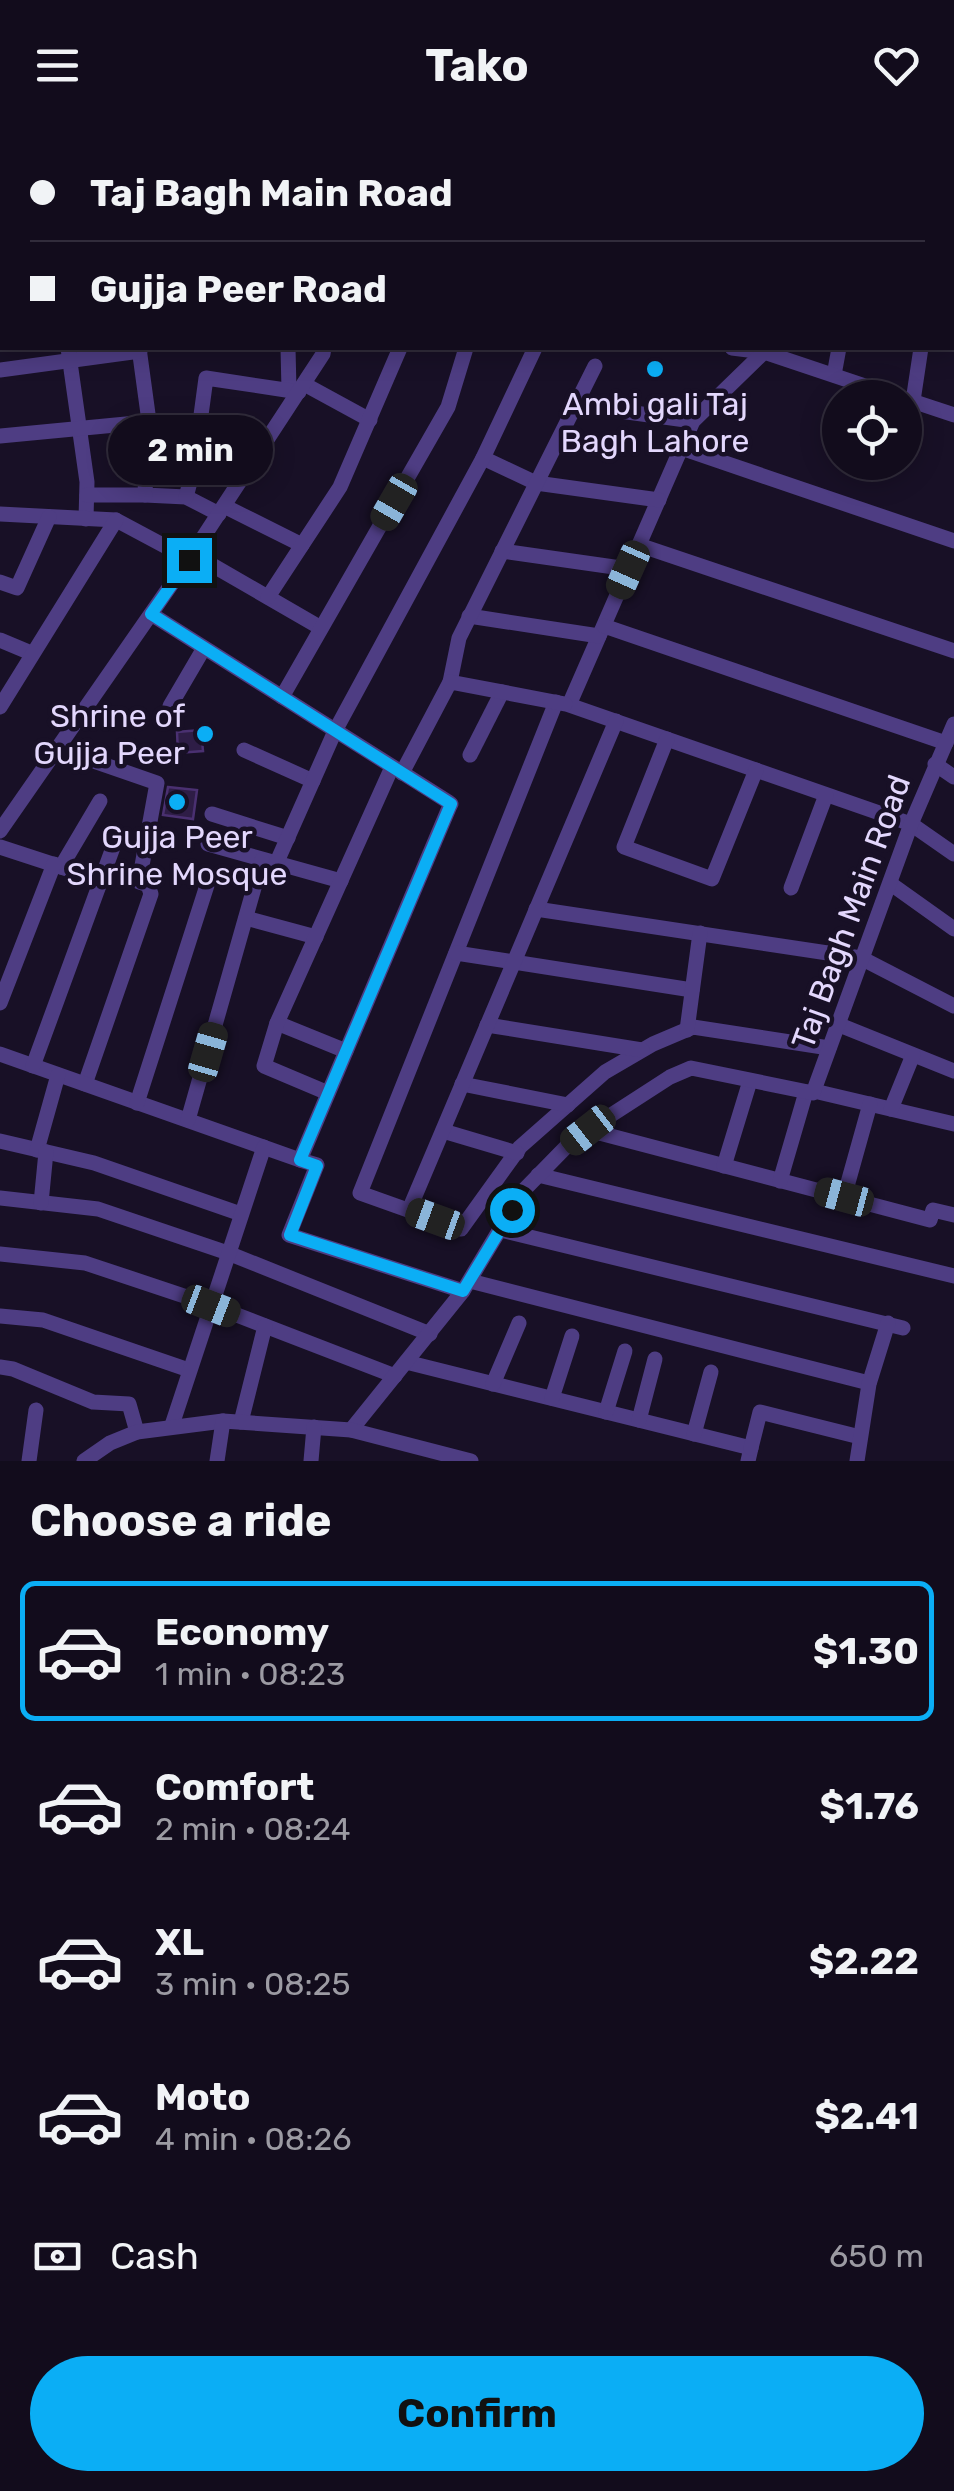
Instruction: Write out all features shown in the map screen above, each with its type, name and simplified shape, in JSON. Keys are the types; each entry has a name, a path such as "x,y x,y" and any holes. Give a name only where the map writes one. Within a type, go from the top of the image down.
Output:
{"street":[{"path":"0,370 69,354 126,350"},
{"path":"140,350 147,422 145,495"},
{"path":"288,350 297,389"},
{"path":"0,831 8,804 56,748 191,557 324,350"},
{"path":"268,597 340,487 399,350"},
{"path":"282,697 448,408 465,350"},
{"path":"188,1120 246,918 269,862 288,838 335,731 483,458 533,350"},
{"path":"829,1048 693,1027 642,1050 606,1072 516,1152 461,1229 360,1192 456,952 563,703 601,631 693,421 764,350 849,380"},
{"path":"834,375 838,350"},
{"path":"912,380 920,350"},
{"path":"69,354 80,428 86,519"},
{"path":"328,1093 264,1066 277,1023 341,881 397,770 450,682 458,638 594,366"},
{"path":"186,497 194,468 206,378 297,389 370,420"},
{"path":"576,404 693,421"},
{"path":"922,404 954,415"},
{"path":"0,436 147,422"},
{"path":"681,448 954,541"},
{"path":"483,458 536,483 658,500"},
{"path":"86,494 186,497 302,545"},
{"path":"0,514 116,520 321,628"},
{"path":"0,582 17,588 49,516"},
{"path":"0,707 116,520"},
{"path":"638,545 954,651"},
{"path":"502,551 628,570"},
{"path":"151,614 451,804 300,1160"},
{"path":"469,616 601,631 946,742"},
{"path":"0,640 31,653"},
{"path":"170,706 204,648"},
{"path":"450,682 563,703 616,721 912,824 954,854"},
{"path":"470,755 502,692"},
{"path":"409,1210 616,721"},
{"name":"Taj Bagh Main Road","path":"351,1430 466,1286 524,1190 588,1130 692,1068 810,1091 935,764 954,724"},
{"path":"667,739 624,847 712,879 756,770"},
{"path":"56,748 157,783 139,882 148,885 151,894 85,1084"},
{"path":"244,750 313,782"},
{"path":"935,764 954,777"},
{"path":"791,888 826,795"},
{"path":"0,1003 57,866 100,801"},
{"path":"212,814 288,838"},
{"path":"32,1066 116,842"},
{"path":"208,844 341,881"},
{"path":"0,846 101,880"},
{"path":"138,1102 210,876"},
{"path":"891,884 954,929"},
{"path":"536,909 861,958 954,1006"},
{"path":"246,918 316,937"},
{"path":"686,1030 700,934"},
{"path":"456,952 692,990"},
{"path":"277,1023 346,1051"},
{"path":"837,1024 954,1072"},
{"path":"488,1025 642,1050"},
{"path":"0,1055 317,1166 290,1235 466,1286 869,1383"},
{"path":"891,1109 913,1055"},
{"path":"40,1203 42,1151 58,1075"},
{"path":"724,1166 750,1081"},
{"path":"462,1084 568,1104"},
{"path":"780,1181 810,1091 954,1124"},
{"path":"844,1197 870,1104"},
{"path":"588,1130 930,1220 933,1210 954,1214"},
{"path":"443,1131 516,1152"},
{"path":"0,1141 94,1163 242,1214"},
{"path":"172,1425 264,1147"},
{"path":"538,1175 954,1276"},
{"path":"0,1198 98,1210 228,1254 430,1334"},
{"path":"501,1230 896,1325 869,1383 856,1461"},
{"path":"0,1254 84,1264 211,1306 395,1376"},
{"path":"0,1316 43,1320 189,1370"},
{"path":"493,1384 520,1323"},
{"path":"242,1422 265,1326"},
{"path":"552,1398 572,1336"},
{"path":"606,1412 625,1351"},
{"path":"639,1420 655,1358"},
{"path":"406,1362 694,1434 749,1454 760,1412 860,1437"},
{"path":"0,1367 94,1402 129,1404 137,1432"},
{"path":"694,1434 711,1372"},
{"path":"29,1461 36,1410"},
{"path":"217,1461 223,1422"},
{"path":"84,1461 110,1443 137,1432 223,1422 351,1430 405,1453 471,1461"},
{"path":"310,1461 314,1427"}],"building":[{"path":"201,730 203,751 178,753 177,732"},
{"name":"Gujja Peer Shrine Mosque","path":"168,787 197,790 193,819 163,815"}],"place":[{"name":"Ambi gali Taj Bagh Lahore","path":"655,369"},
{"name":"Shrine of Gujja Peer","path":"205,734"},
{"name":"Gujja Peer Shrine Mosque","path":"177,802"}],"route":[{"path":"189,560 151,614 451,804 300,1160 317,1166 290,1235 463,1291 512,1210"}]}
